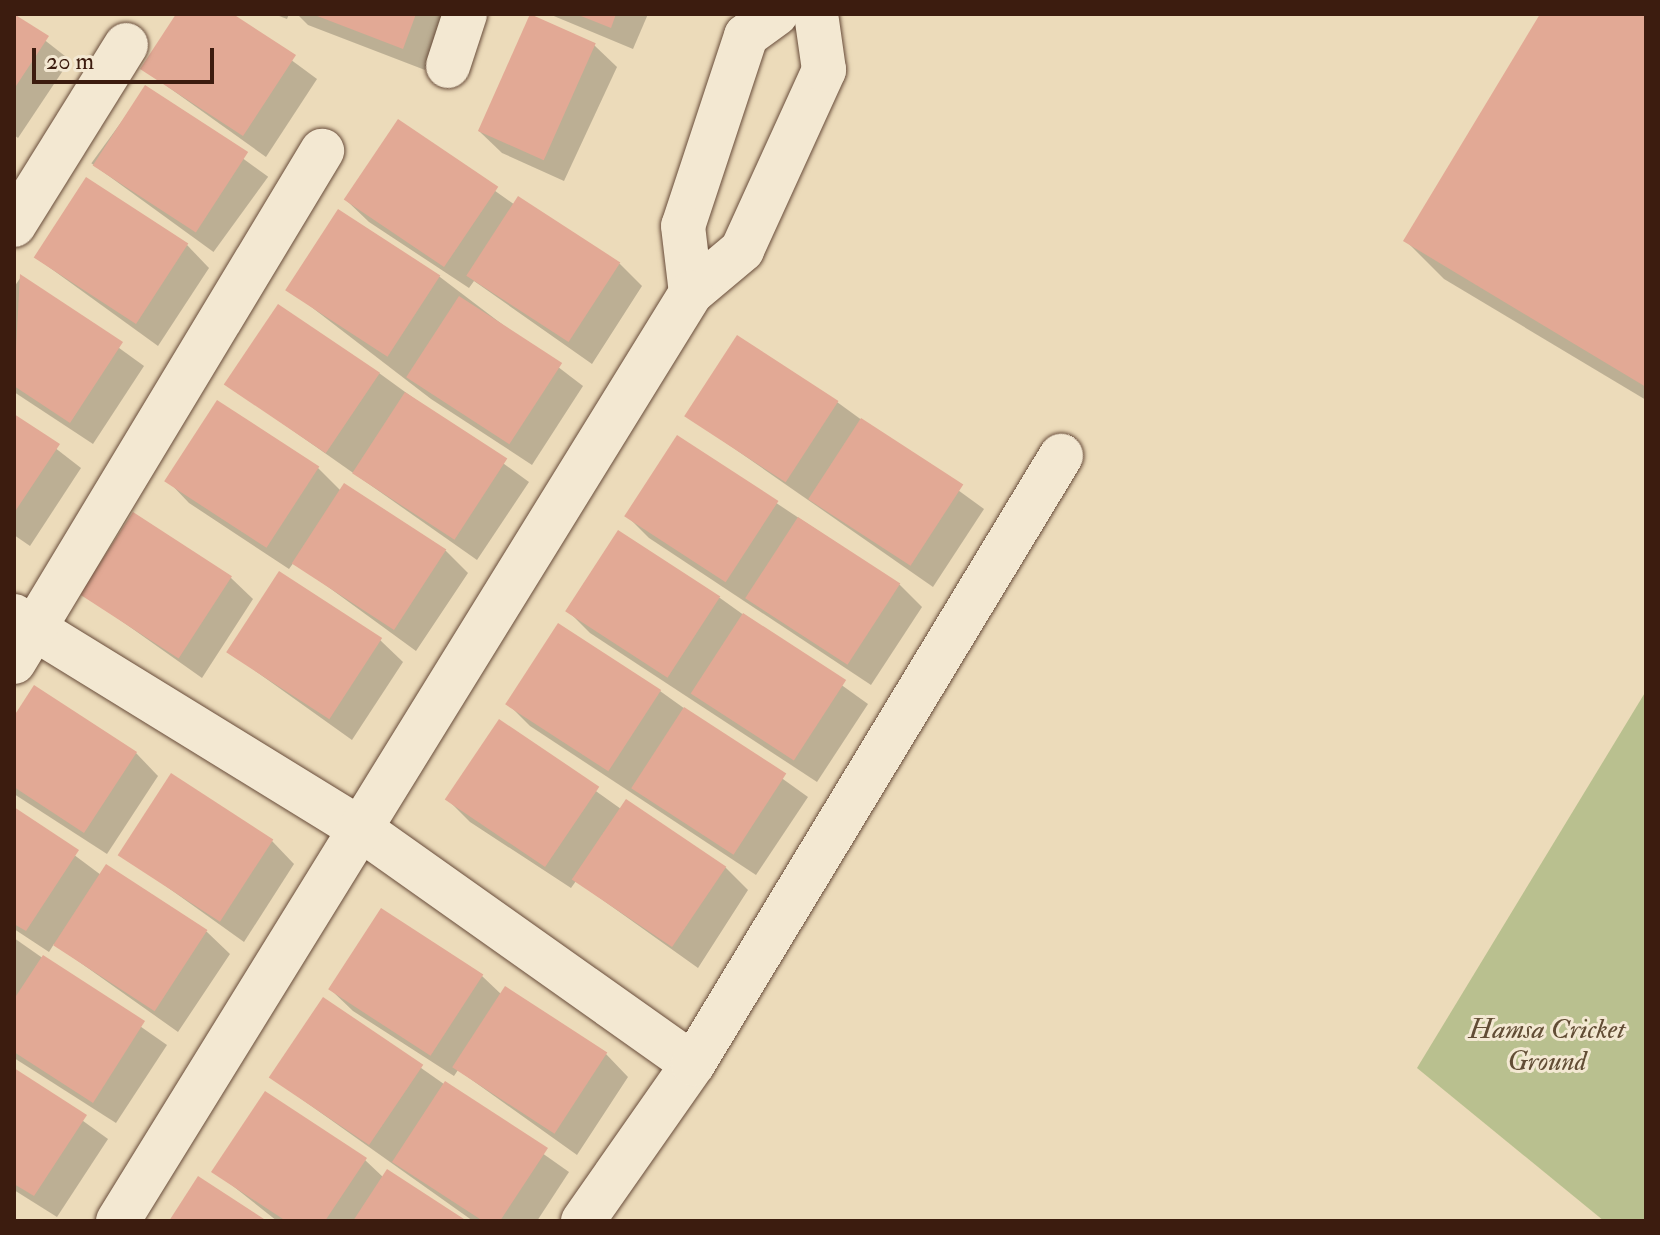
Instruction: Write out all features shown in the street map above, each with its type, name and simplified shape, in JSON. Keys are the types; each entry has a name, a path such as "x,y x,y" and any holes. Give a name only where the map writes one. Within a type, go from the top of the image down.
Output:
{"street":[{"path":"448,66 465,14"},
{"path":"691,293 683,226 746,36 776,14"},
{"path":"118,1221 691,293 742,250 824,70 816,14"},
{"path":"14,225 126,45"},
{"path":"322,151 21,636 362,830 693,1064"},
{"path":"583,1221 693,1064 1061,456"}],"green space":[{"name":"Hamsa Cricket Ground","path":"1646,691 1646,1221 1604,1221 1417,1068"}],"building":[{"path":"14,14 49,36 14,89"},
{"path":"176,14 233,14 296,55 243,136 140,69"},
{"path":"312,14 416,14 403,49"},
{"path":"530,14 596,43 544,160 478,131"},
{"path":"576,14 616,14 611,28"},
{"path":"1540,14 1646,14 1646,387 1403,241"},
{"path":"145,85 248,152 196,233 93,166"},
{"path":"398,119 498,187 444,267 344,199"},
{"path":"86,177 188,243 136,324 34,258"},
{"path":"518,196 620,262 569,342 466,276"},
{"path":"338,209 440,275 387,357 285,290"},
{"path":"20,274 123,342 70,423 14,386"},
{"path":"459,296 562,363 509,444 406,377"},
{"path":"278,304 380,373 326,453 224,384"},
{"path":"737,335 838,401 786,482 684,416"},
{"path":"405,392 507,458 454,540 352,473"},
{"path":"217,400 319,466 266,548 164,481"},
{"path":"14,414 60,444 14,513"},
{"path":"861,418 963,484 910,566 808,499"},
{"path":"677,435 778,501 726,582 624,516"},
{"path":"344,483 446,549 394,630 292,564"},
{"path":"133,512 232,576 179,658 80,594"},
{"path":"798,517 900,583 847,665 745,598"},
{"path":"618,530 720,596 667,678 565,611"},
{"path":"279,571 382,638 329,719 226,652"},
{"path":"743,613 846,680 794,761 691,694"},
{"path":"558,623 661,690 608,771 505,704"},
{"path":"34,685 137,752 84,833 14,787 14,716"},
{"path":"684,707 786,773 733,855 631,788"},
{"path":"499,719 599,787 545,867 445,799"},
{"path":"171,773 273,839 220,922 118,855"},
{"path":"626,799 726,867 672,947 572,879"},
{"path":"14,807 79,850 26,931 14,924"},
{"path":"106,864 207,930 155,1011 53,945"},
{"path":"381,908 483,974 430,1056 328,989"},
{"path":"43,955 145,1021 93,1103 14,1052 14,999"},
{"path":"505,986 607,1052 554,1134 452,1067"},
{"path":"323,997 423,1065 369,1145 269,1077"},
{"path":"14,1068 87,1115 34,1196 14,1184"},
{"path":"445,1081 548,1148 500,1221 483,1221 392,1162"},
{"path":"265,1091 367,1158 325,1221 286,1221 211,1172"},
{"path":"387,1169 467,1221 353,1221"},
{"path":"198,1176 267,1221 169,1221"}]}
